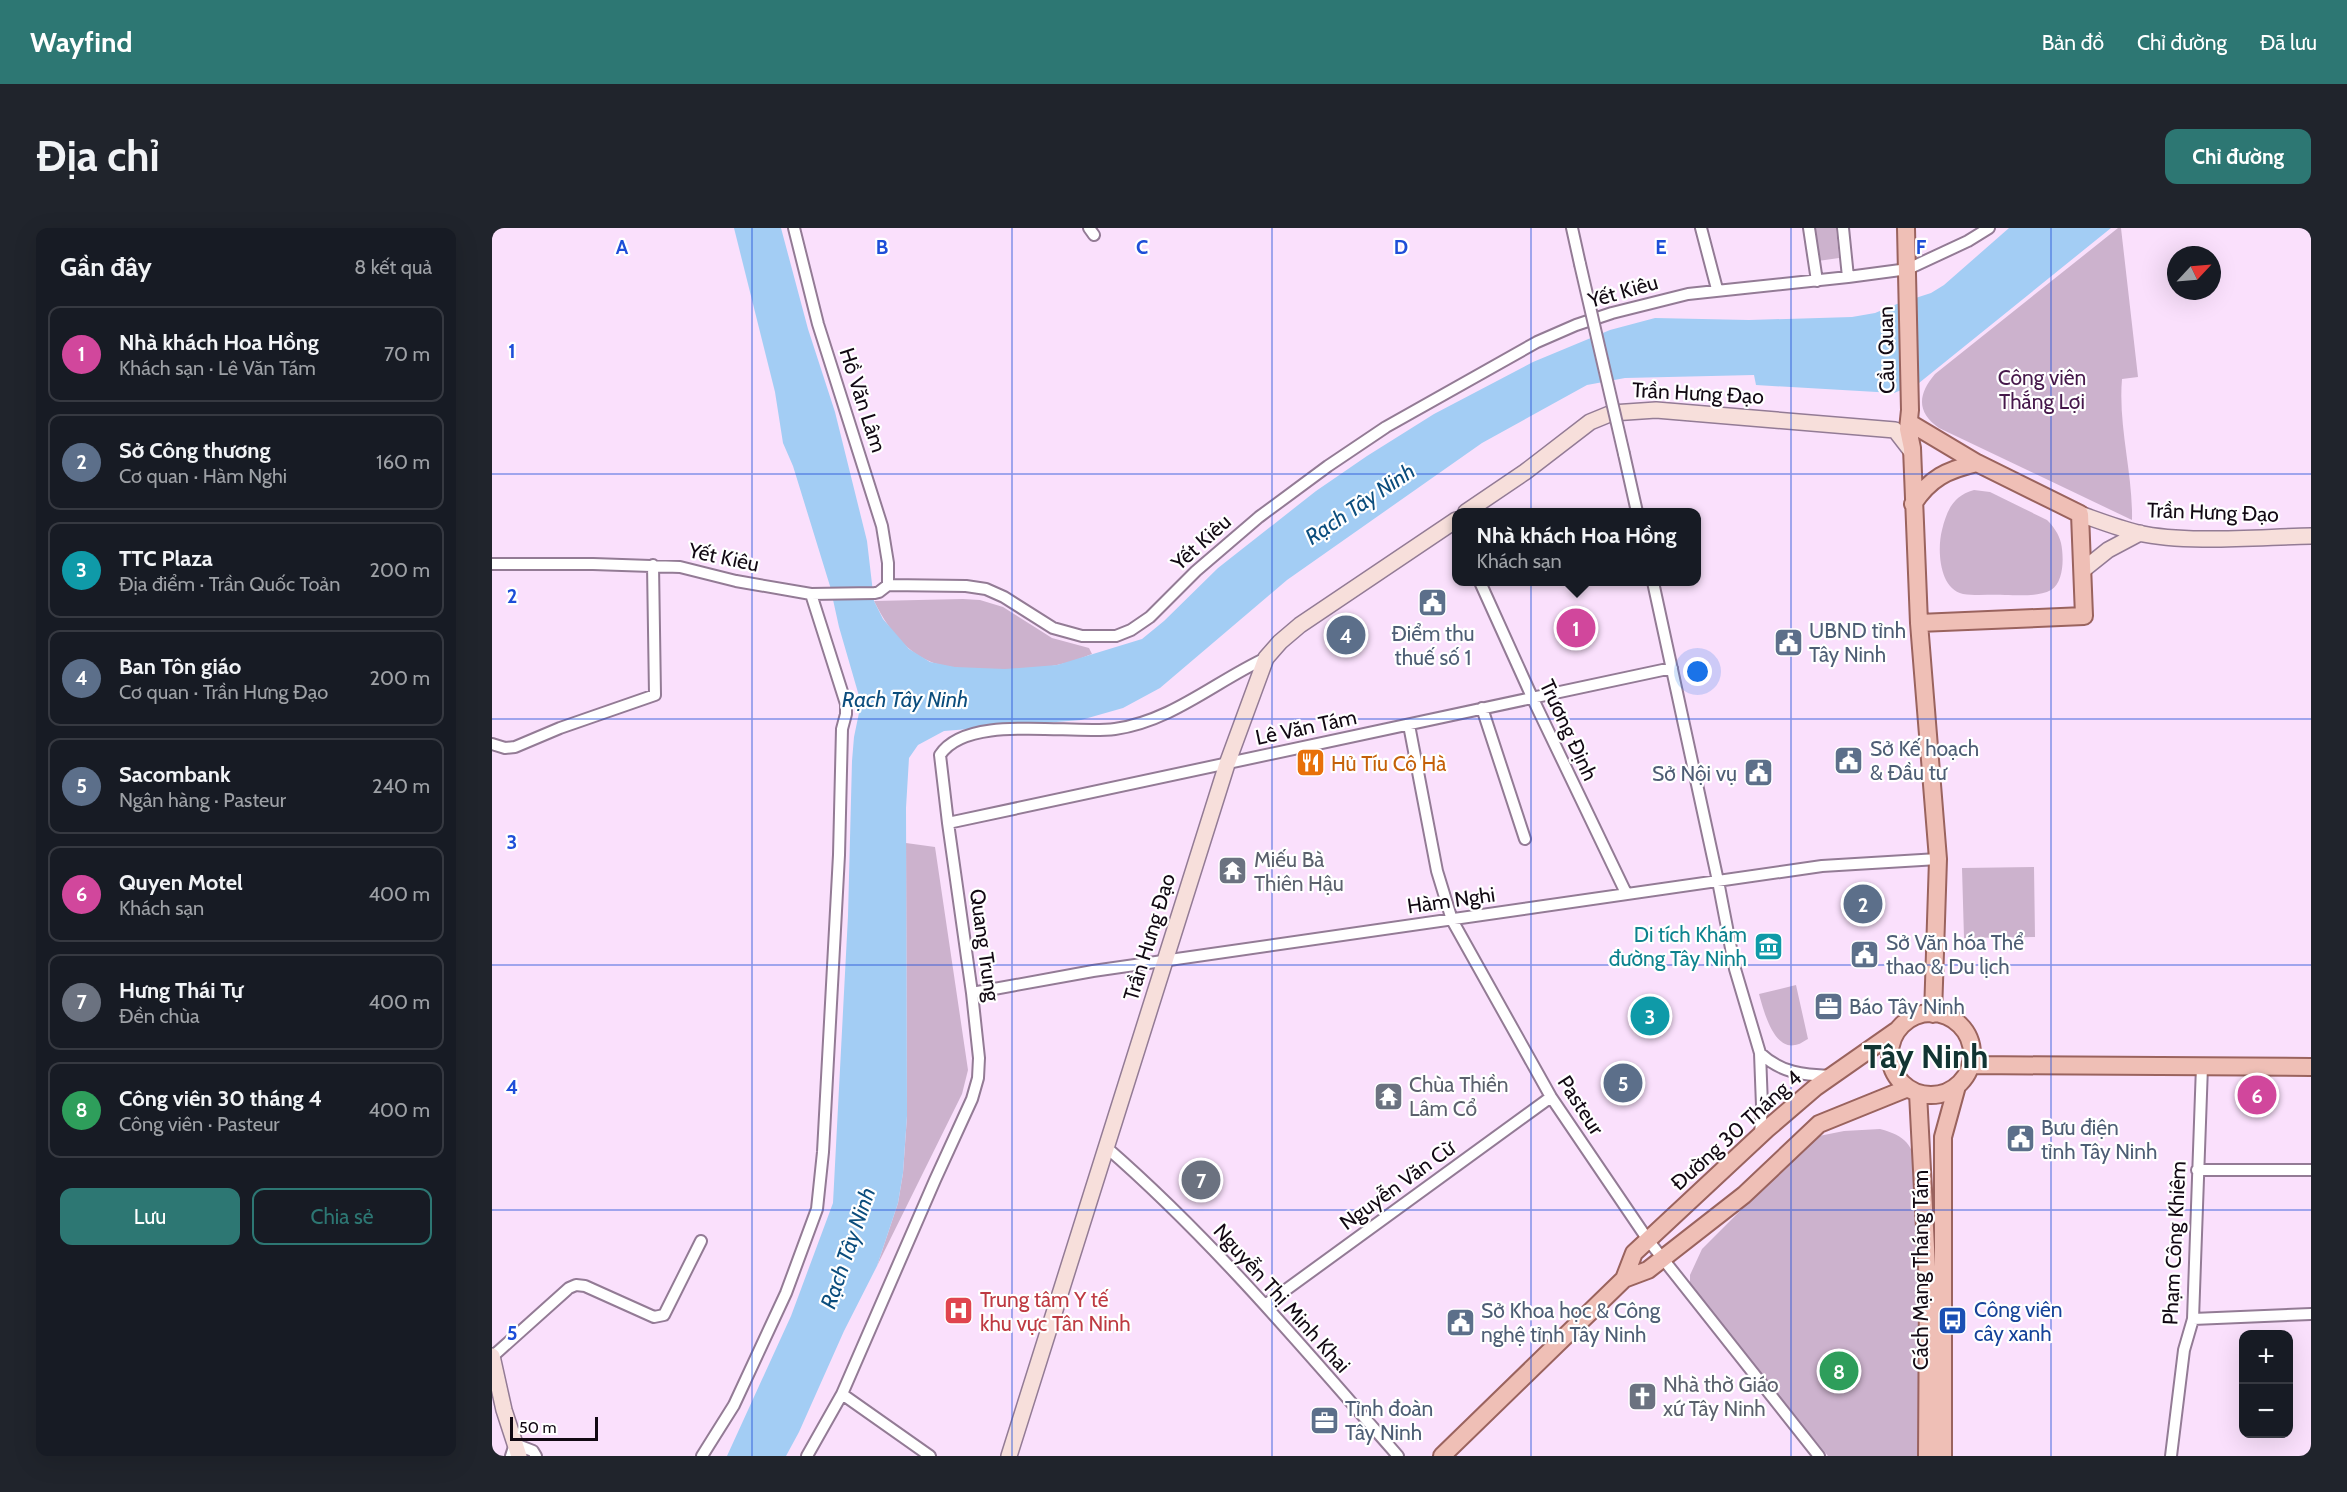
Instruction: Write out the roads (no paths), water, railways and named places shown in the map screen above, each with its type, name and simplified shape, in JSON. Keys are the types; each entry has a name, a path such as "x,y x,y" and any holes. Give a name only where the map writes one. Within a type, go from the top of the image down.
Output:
{"main road":[{"path":"1906,228 1908,269"},
{"name":"Cầu Quan","path":"1908,269 1906,421 1914,428 1913,504"},
{"name":"Trần Hưng Đạo","path":"1906,421 1977,463 2080,514"},
{"path":"1933,1014 1938,859 1919,623 1913,504 1923,488 1935,478 1977,463"},
{"path":"1919,623 2084,616 2080,514"},
{"path":"1933,1014 1946,1016 1964,1030 1972,1053 1965,1077 1957,1086 1937,1095 1913,1091 1894,1073 1890,1062 1890,1051 1896,1031 1913,1017 1933,1014"},
{"name":"Đường 30 Tháng 4","path":"1442,1456 1623,1279 1634,1253 1816,1087 1896,1031"},
{"path":"1970,1065 2311,1068"},
{"name":"Cách Mạng Tháng Tám","path":"1943,1456 1943,1137 1957,1086"},
{"name":"Đường 30 Tháng 4","path":"1623,1279 1643,1273 1744,1195 1819,1124 1913,1091"},
{"name":"Cách Mạng Tháng Tám","path":"1913,1091 1928,1286 1926,1456"}],"street":[{"name":"Hồ Văn Lâm","path":"794,228 818,324 882,526 888,563 888,585"},
{"path":"1572,228 1636,508"},
{"path":"1701,228 1717,289"},
{"path":"1809,228 1816,281"},
{"path":"1843,228 1848,277"},
{"name":"Yết Kiêu","path":"492,564 680,567 736,581 811,594 875,593 888,585 966,586 986,589 1004,597 1053,628 1082,636 1116,636 1131,630 1150,617 1196,571 1259,517 1320,472 1386,427 1537,342 1584,322 1637,305 1717,289 1816,281 1908,269 1968,242 1989,228"},
{"name":"Trần Hưng Đạo","path":"1475,508 1590,422 1612,413 1656,410 1906,421"},
{"name":"Trần Hưng Đạo","path":"2080,514 2140,533 2181,537 2311,536"},
{"name":"Trần Hưng Đạo","path":"1009,1456 1227,764 1266,657 1300,625 1452,524"},
{"path":"2083,570 2108,550 2140,533"},
{"path":"492,744 505,748 515,747 560,728 655,695 653,565"},
{"name":"Trương Định","path":"1482,586 1626,893"},
{"path":"1654,586 1735,969 1760,1053 1762,1106 1760,1137"},
{"path":"702,1456 734,1405 786,1293 817,1209 823,1152 842,729 846,704 811,594"},
{"name":"Quang Trung","path":"807,1456 842,1394 934,1180 972,1099 978,1077 979,1058 972,993 940,755 952,742 969,735 994,731 1114,729 1157,717 1185,705 1236,672 1266,657"},
{"name":"Lê Văn Tám","path":"948,823 1672,668"},
{"path":"1482,708 1525,838"},
{"name":"Pasteur","path":"1409,725 1437,871 1452,920 1551,1097 1661,1260 1819,1456"},
{"name":"Hàm Nghi","path":"972,993 1093,971 1626,893 1822,866 1938,859"},
{"path":"1760,1053 1771,1063 1791,1072 1832,1076"},
{"name":"Phạm Công Khiêm","path":"2171,1456 2184,1350 2193,1319 2202,1066"},
{"name":"Nguyễn Văn Cừ","path":"1265,1305 1551,1097"},
{"name":"Nguyễn Thị Minh Khai","path":"1106,1147 1156,1191 1265,1305 1398,1456"},
{"path":"2197,1170 2311,1170"},
{"path":"536,1456 533,1451 515,1452 498,1412 492,1357 569,1288 576,1285 585,1286 654,1317 664,1314 701,1241"},
{"path":"2193,1319 2311,1314"},
{"path":"842,1394 930,1456"}],"water":[{"name":"Rạch Tây Ninh","path":"734,228 781,228 808,329 835,412 867,541 874,601 883,619 909,649 930,662 955,667 1005,669 1057,665 1142,639 1164,621 1218,568 1316,491 1367,456 1434,414 1533,362 1610,330 1655,318 1749,320 1852,317 1875,313 1931,293 1944,285 2009,228 2111,228 1919,383 1894,393 1756,385 1754,375 1625,378 1587,385 1482,443 1287,580 1160,688 1123,708 1081,720 944,731 918,745 909,758 906,808 907,1116 903,1173 898,1203 877,1266 786,1456 727,1456 791,1316 833,1203 848,916 852,761 860,708 859,696 830,586 793,466 783,443 775,392"}],"place":[{"name":"Điểm thu thuế số 1","path":"1433,602"},
{"name":"Nhà khách Hoa Hồng","path":"1576,628"},
{"name":"Ban Tôn giáo","path":"1346,635"},
{"name":"UBND tỉnh Tây Ninh","path":"1788,642"},
{"name":"Sở Kế hoạch & Đầu tư","path":"1849,760"},
{"name":"Hủ Tíu Cô Hà","path":"1310,763"},
{"name":"Sở Nội vụ","path":"1758,773"},
{"name":"Miếu Bà Thiên Hậu","path":"1233,871"},
{"name":"Sở Công thương","path":"1863,904"},
{"name":"Di tích Khám đường Tây Ninh","path":"1768,946"},
{"name":"Sở Văn hóa Thể thao & Du lịch","path":"1865,954"},
{"name":"Báo Tây Ninh","path":"1828,1006"},
{"name":"TTC Plaza","path":"1650,1016"},
{"name":"Sacombank","path":"1623,1083"},
{"name":"Quyen Motel","path":"2257,1095"},
{"name":"Chùa Thiền Lâm Cổ","path":"1388,1096"},
{"name":"Bưu điện tỉnh Tây Ninh","path":"2020,1139"},
{"name":"Hưng Thái Tự","path":"1201,1180"},
{"name":"Trung tâm Y tế khu vực Tân Ninh","path":"959,1311"},
{"name":"Công viên cây xanh","path":"1953,1321"},
{"name":"Sở Khoa học & Công nghệ tỉnh Tây Ninh","path":"1460,1322"},
{"name":"Công viên 30 tháng 4","path":"1839,1371"},
{"name":"Nhà thờ Giáo xứ Tây Ninh","path":"1642,1396"},
{"name":"Tỉnh đoàn Tây Ninh","path":"1324,1420"}],"district":[{"name":"Tây Ninh","path":"1926,1056"}],"park label":[{"name":"Công viên Thắng Lợi","path":"2042,389"}]}
